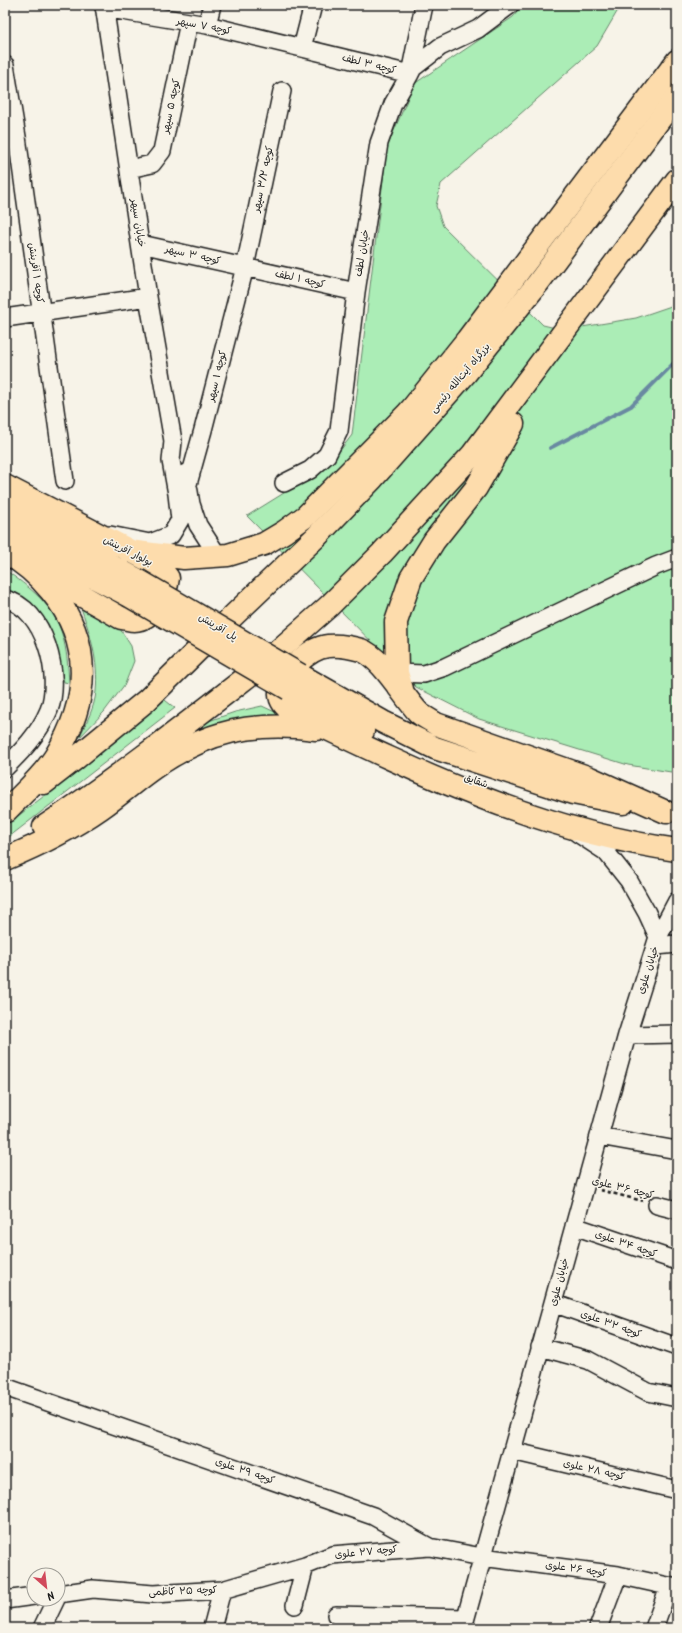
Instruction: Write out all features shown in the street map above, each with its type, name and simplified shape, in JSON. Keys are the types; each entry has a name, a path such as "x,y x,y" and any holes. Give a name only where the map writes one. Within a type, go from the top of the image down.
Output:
{"main road":[{"path":"129,550 184,558 228,555 264,544 300,520 410,411 468,340 677,61"},
{"name":"بزرگراه آیت‌الله رئیسی","path":"5,811 75,759 142,705 317,536 373,478 466,374 538,283 677,96"},
{"path":"5,854 83,801 261,666 329,606 382,553 472,455 677,180"},
{"path":"410,411 466,374"},
{"path":"405,697 397,673 396,622 412,578 434,541 476,488 513,424 533,374"},
{"name":"بولوار آفرینش","path":"5,486 129,550 161,569 168,578 167,589 159,605 145,616 134,620 121,618 13,557"},
{"name":"بولوار آفرینش","path":"5,509 132,587"},
{"path":"5,531 132,587"},
{"path":"5,811 54,758 70,729 80,698 82,675 81,652 68,615 43,582 13,557"},
{"name":"پل آفرینش","path":"132,587 295,682"},
{"path":"671,813 590,778 436,724 420,714 379,663 362,651 342,646 327,646 310,652 297,663 284,679 280,693 283,704 292,712 391,760 460,790 569,828 677,850"},
{"name":"شقایق","path":"295,682 383,722 435,748 573,793 671,813"},
{"name":"شقایق","path":"295,682 346,722 428,764 596,821 677,838"},
{"path":"5,859 40,844 78,823 102,807 154,767 186,748 224,732 257,726 301,727 330,731"}],"street":[{"path":"207,25 212,5"},
{"path":"302,48 312,5"},
{"name":"خیابان لطف","path":"284,483 310,470 327,455 339,431 356,292 380,143 393,104 410,74 424,5"},
{"name":"کوچه ۳ لطف","path":"302,48 410,74 413,68 440,47 478,29 510,5"},
{"name":"کوچه ۷ سپهر","path":"104,7 207,25 302,48"},
{"name":"خیابان سپهر","path":"90,531 150,543 171,535 180,520 178,494 171,461 173,441 148,296 104,7"},
{"name":"کوچه ۵ سپهر","path":"129,169 152,164 162,151 189,22"},
{"name":"کوچه ۱ آفرینش","path":"5,65 11,138 42,312 65,481"},
{"name":"کوچه ۳/۲ سپهر","path":"245,267 282,90"},
{"name":"کوچه ۳ سپهر","path":"141,244 245,267"},
{"name":"کوچه ۱ لطف","path":"245,267 356,292"},
{"name":"کوچه ۱ سپهر","path":"188,484 245,267"},
{"path":"5,318 93,306 148,296"},
{"name":"خیابان سپهر","path":"173,441 183,459 191,504 198,525 218,556"},
{"path":"397,673 424,674 445,667 656,566 677,558"},
{"path":"5,599 24,609 36,621 46,643 53,672 49,709 40,729 24,749 5,768"},
{"path":"569,828 606,852 629,881 647,913 657,941 677,944"},
{"name":"خیابان علوی","path":"464,1623 627,1035 657,941 677,901"},
{"path":"627,1035 677,1034"},
{"path":"599,1136 677,1150"},
{"path":"657,1205 677,1210"},
{"name":"کوچه ۳۴ علوی","path":"574,1226 677,1262"},
{"name":"کوچه ۳۲ علوی","path":"553,1303 673,1346"},
{"path":"540,1348 588,1360 648,1392 677,1398"},
{"name":"کوچه ۲۹ علوی","path":"5,1386 373,1516 429,1547 482,1557"},
{"name":"کوچه ۲۸ علوی","path":"512,1451 677,1490"},
{"name":"کوچه ۲۷ علوی","path":"305,1566 332,1555 429,1547"},
{"name":"کوچه ۲۶ علوی","path":"482,1557 618,1575 673,1587"},
{"path":"295,1605 305,1566"},
{"name":"کوچه ۲۵ کاظمی","path":"66,1594 93,1590 153,1594 222,1590 305,1566"},
{"path":"598,1628 618,1575"},
{"path":"654,1628 673,1587"},
{"path":"212,1628 222,1590"},
{"path":"5,1600 26,1597"},
{"path":"42,1628 52,1607"},
{"path":"336,1615 464,1623"}],"path":[{"name":"کوچه ۳۶ علوی","path":"585,1187 657,1205"}],"green space":[{"path":"523,5 621,5 597,46 441,184 436,206 443,226 543,325 564,330 636,318 677,304 677,773 628,765 479,719 416,687 247,516 329,465 352,435 387,147 414,84 513,17"},
{"path":"5,570 39,597 53,614 64,640 69,683 64,682 51,631 30,606 5,590"},
{"path":"80,605 115,621 131,646 134,661 125,684 104,712 79,738 94,703 97,680 93,647"},
{"path":"148,683 161,697 175,708 5,840 5,826 61,783 103,746"},
{"path":"262,706 288,718 164,747 194,726 235,712"}],"waterway":[{"path":"550,448 631,406 677,360"}]}
